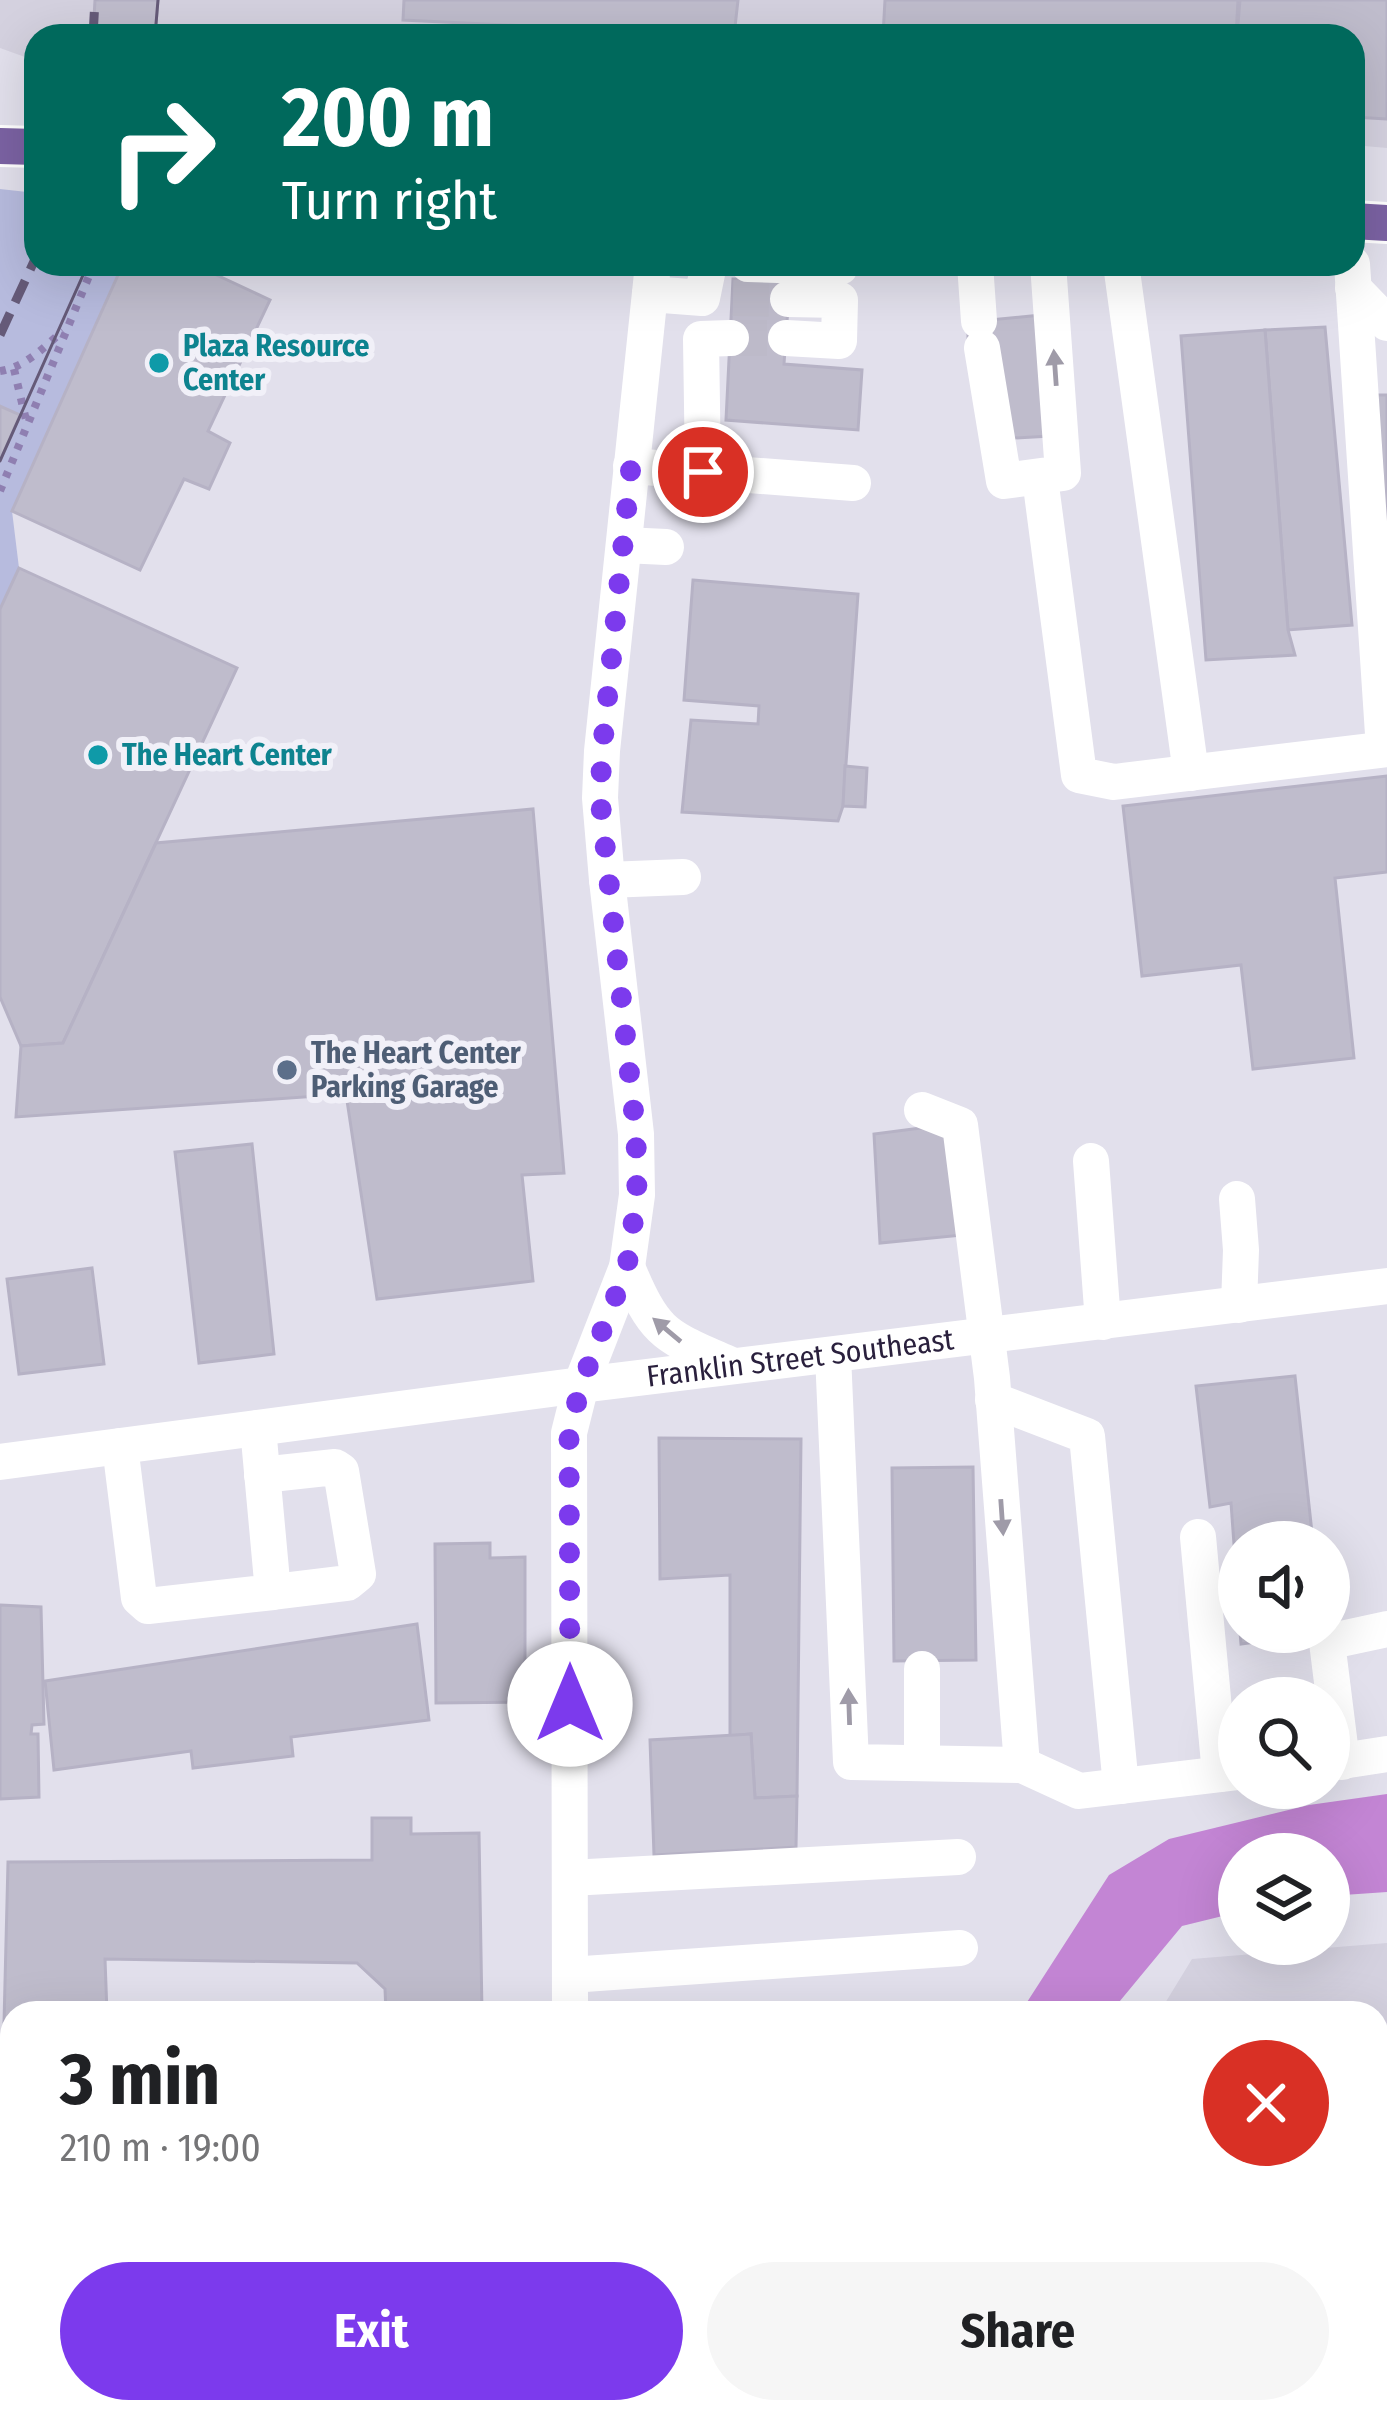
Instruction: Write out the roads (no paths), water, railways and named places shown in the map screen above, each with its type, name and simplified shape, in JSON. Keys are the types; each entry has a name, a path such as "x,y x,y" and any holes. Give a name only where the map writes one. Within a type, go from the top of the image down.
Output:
{"street":[{"path":"976,276 980,335 1004,481 1063,473 1049,276"},
{"path":"1123,276 1191,773"},
{"path":"1040,478 1079,775 1114,782 1385,749 1353,276"},
{"path":"1353,276 1387,323"},
{"path":"785,338 839,341 840,277 788,299"},
{"path":"570,2001 569,1433 581,1385 627,1267 637,1195 636,1134 600,798 652,279 715,287 716,338 703,472"},
{"path":"631,466 853,483"},
{"path":"624,545 666,547"},
{"path":"607,880 682,877"},
{"path":"922,1110 960,1125 993,1400 1022,1765"},
{"path":"1091,1161 1103,1322"},
{"path":"1237,1199 1238,1305"},
{"path":"627,1267 645,1309 667,1335 734,1366"},
{"name":"Franklin Street Southeast","path":"0,1462 1387,1286"},
{"path":"832,1354 851,1762 1022,1765 1079,1791 1218,1774"},
{"path":"993,1400 1087,1436 1121,1786"},
{"path":"258,1428 273,1592"},
{"path":"120,1446 139,1598 148,1606 346,1582 358,1574 341,1471 334,1467 262,1474"},
{"path":"1198,1537 1218,1684"},
{"path":"1330,1677 1328,1642 1387,1629"},
{"path":"922,1670 922,1762"},
{"path":"1350,1760 1387,1754"},
{"path":"570,1878 958,1857"},
{"path":"570,1976 960,1948"}],"tunnel":[{"path":"733,298 788,299"},
{"path":"731,338 786,338"}],"tram line":[{"path":"156,24 158,0"},
{"path":"0,461 83,276"}],"railway":[{"path":"94,24 95,0"},
{"path":"0,335 27,276"}],"place":[{"name":"Plaza Resource Center","path":"159,363"},
{"name":"The Heart Center","path":"98,755"},
{"name":"The Heart Center Parking Garage","path":"287,1070"}]}
